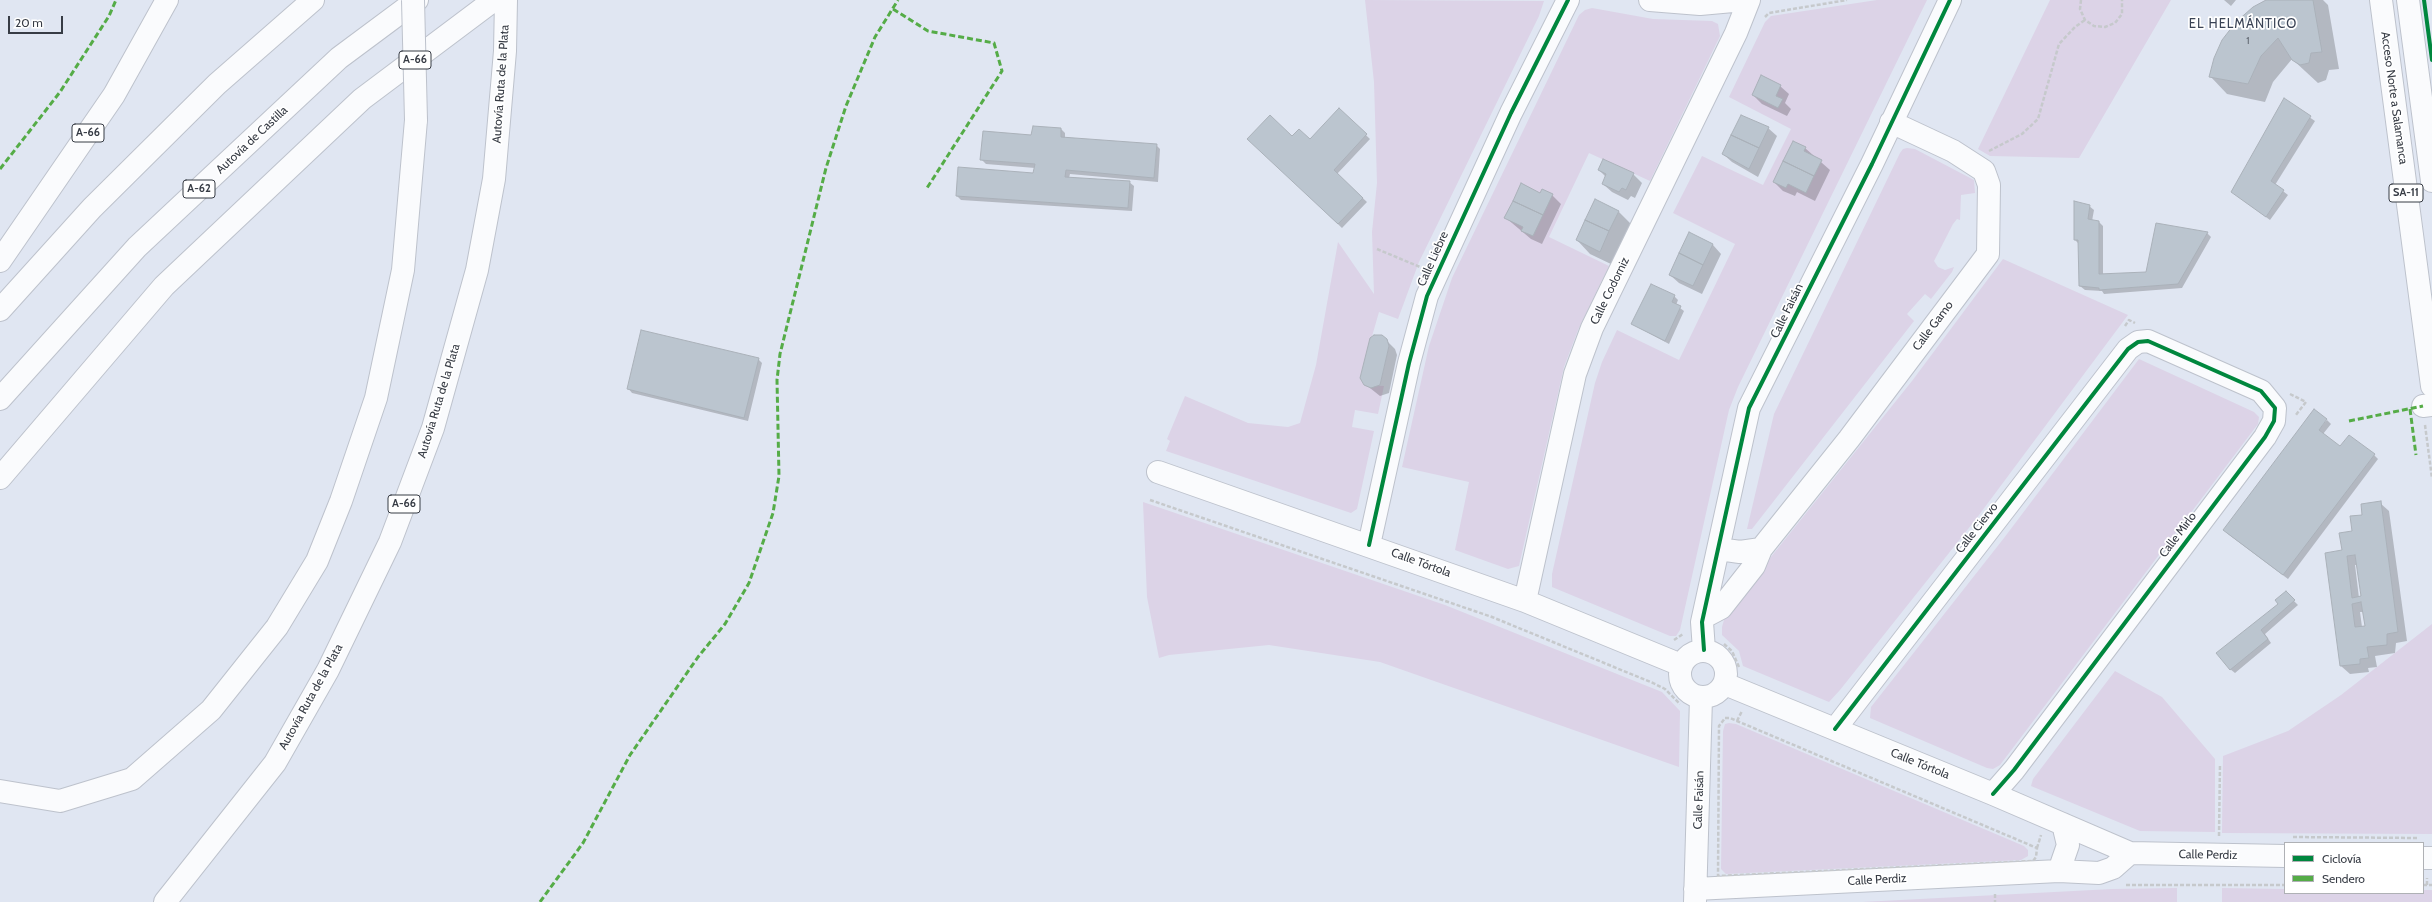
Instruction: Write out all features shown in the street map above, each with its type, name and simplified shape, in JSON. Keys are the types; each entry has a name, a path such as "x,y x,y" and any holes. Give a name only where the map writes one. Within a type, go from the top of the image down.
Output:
{"main road":[{"name":"A-66","path":"0,261 114,95 167,0"},
{"path":"0,310 92,208 211,90 313,0"},
{"name":"A-66","path":"0,791 60,800 132,779 211,710 277,627 317,561 342,501 376,398 403,270 416,120 413,0"},
{"name":"Autovía de Castilla","path":"0,399 137,247 339,58 417,0"},
{"path":"0,478 164,286 362,99 494,0"},
{"name":"Autovía Ruta de la Plata","path":"165,902 275,763 328,670 390,542 433,428 477,270 494,178 505,51 506,0"},
{"name":"Calle Liebre","path":"1369,545 1409,363 1427,296 1511,113 1568,0"},
{"path":"1650,0 1700,4 1744,0"},
{"name":"Calle Codorniz","path":"1525,601 1577,368 1592,328 1736,33 1748,0"},
{"name":"Calle Faisán","path":"1713,647 1704,617 1749,408 1868,170 1950,0"},
{"name":"Acceso Norte a Salamanca","path":"2381,0 2432,386"},
{"name":"SA-11","path":"2408,0 2432,181"},
{"name":"Calle Gamo","path":"1704,617 1721,608 1754,566 1761,549 1848,439 1988,254 1989,185 1984,171 1977,164 1890,122"},
{"name":"Calle Ciervo","path":"1835,729 2117,364 2128,349 2132,332"},
{"name":"Calle Mirlo","path":"1993,794 2014,770 2274,421 2275,408 2261,391 2165,347 2148,341 2132,332"},
{"name":"Calle Tórtola","path":"1158,472 1525,601 1681,665"},
{"path":"1718,549 1740,552 1761,549"},
{"path":"1713,647 1726,666 1727,675 1719,692 1693,703 1691,694 1683,686 1680,676 1681,665 1686,657 1694,652 1713,647"},
{"name":"Calle Tórtola","path":"1724,684 1993,794 2122,850"},
{"name":"Calle Faisán","path":"1693,703 1695,896"},
{"path":"2063,824 2068,845 2068,870"},
{"name":"Calle Perdiz","path":"1695,896 2068,870 2099,873 2113,868 2122,850 2284,846"},
{"path":"2424,851 2432,858"}],"path":[{"path":"1763,19 1769,13 1847,0"},
{"path":"2081,0 2080,9 2085,20 2094,26 2105,28 2115,23 2122,14 2122,0"},
{"path":"1982,154 2022,134 2038,119 2059,44 2075,27 2085,20"},
{"path":"1377,249 1421,267"},
{"path":"1418,274 1424,261"},
{"path":"2285,392 2306,402 2292,420"},
{"path":"1150,500 1492,617 1665,689 1693,703"},
{"path":"1713,647 1732,651 1739,668 1745,671"},
{"path":"1725,718 1730,718 2036,848 2036,857 2033,862 1718,876 1718,726 1725,718"},
{"path":"2219,836 2220,764"},
{"path":"2212,836 2227,836"}],"shaded area":[{"path":"1365,0 1544,1 1539,16 1419,262 1398,319 1379,312 1360,378 1364,385 1384,386 1378,414 1355,410 1352,427 1374,431 1357,509 1351,513 1166,451 1170,441 1167,439 1185,396 1248,423 1288,427 1300,423 1316,365 1338,242 1374,294 1372,232 1377,183 1374,82"},
{"path":"1877,0 1927,0 1738,387 1729,410 1680,630 1676,636 1670,636 1552,587 1552,574 1595,383 1602,362 1617,330 1679,360 1735,244 1673,213 1702,156 1763,185 1791,129 1729,97 1765,22 1771,16"},
{"path":"2050,0 2171,0 2079,158 1990,156 1978,149"},
{"path":"1592,8 1653,19 1712,21 1718,24 1720,36 1650,181 1589,153 1549,237 1609,266 1578,330 1564,367 1519,566 1508,569 1455,550 1469,482 1402,467 1429,346 1452,278 1579,15 1585,10"},
{"path":"1903,149 1915,149 1974,180 1975,193 1961,195 1960,220 1957,219 1953,224 1934,261 1938,267 1945,270 1954,267 1952,272 1931,299 1925,294 1907,314 1914,321 1752,529 1747,529 1774,414 1900,153"},
{"path":"2003,259 2128,315 1976,519 1829,702 1743,666 1739,651 1722,635 1722,627 1726,613 1912,381"},
{"path":"2139,359 2254,412 2259,417 2258,424 2000,765 1993,769 1987,768 1870,718 1871,707 2004,538"},
{"path":"1143,502 1445,605 1662,692 1680,711 1679,767 1380,662 1269,645 1169,655 1159,658 1147,597"},
{"path":"2432,624 2432,834 2222,833 2223,756 2288,731 2341,695"},
{"path":"2115,671 2162,697 2215,759 2215,832 2140,831 2031,786 2033,779"},
{"path":"1725,724 1736,724 2024,846 2028,850 2028,856 2021,860 1726,874 1721,869 1723,731"},
{"path":"2177,888 2177,902 1862,902 2112,889"},
{"path":"2222,888 2284,889 2284,894 2424,894 2424,890 2432,890 2432,902 2222,902"}],"building":[{"path":"2266,0 2313,0 2322,52 2311,53 2309,63 2300,65 2292,60 2278,38 2261,56 2248,84 2209,77 2214,58 2222,40 2236,22 2253,7"},
{"path":"1761,75 1781,85 1776,96 1783,99 1778,108 1752,95"},
{"path":"2284,98 2311,116 2271,181 2284,190 2266,217 2231,192"},
{"path":"1339,108 1367,134 1334,170 1363,198 1338,224 1247,139 1270,115 1292,136 1299,129 1310,139"},
{"path":"1741,115 1769,127 1759,148 1731,135"},
{"path":"1033,126 1061,128 1061,137 1157,144 1154,178 1066,170 1065,177 1130,181 1128,208 956,196 958,167 1033,173 1035,164 980,160 983,131 1031,135"},
{"path":"1731,135 1759,148 1749,169 1722,154"},
{"path":"1793,141 1806,147 1804,151 1822,160 1814,176 1783,161"},
{"path":"1603,159 1634,173 1626,190 1622,188 1619,192 1602,184 1606,174 1598,170"},
{"path":"1783,161 1814,176 1806,193 1788,184 1786,188 1773,182"},
{"path":"1521,183 1540,193 1542,189 1553,194 1543,215 1513,201"},
{"path":"1595,199 1619,211 1609,231 1585,220"},
{"path":"1513,201 1543,215 1533,236 1521,231 1523,227 1504,218"},
{"path":"2074,201 2090,205 2088,219 2099,221 2099,274 2146,272 2156,223 2208,232 2178,284 2099,290 2099,288 2079,286 2078,240 2074,240"},
{"path":"1585,220 1609,231 1600,252 1576,240"},
{"path":"1689,232 1713,244 1703,265 1679,253"},
{"path":"1679,253 1703,265 1693,286 1669,275"},
{"path":"1651,284 1675,295 1672,302 1681,306 1665,341 1631,324"},
{"path":"641,330 759,358 744,418 627,389"},
{"path":"1374,335 1382,335 1387,339 1389,346 1380,385 1371,388 1364,385 1360,378 1370,338"},
{"path":"2314,409 2327,419 2319,430 2340,446 2349,435 2375,454 2283,575 2223,530"},
{"path":"2381,501 2398,632 2387,634 2387,645 2367,647 2369,658 2360,659 2360,664 2340,666 2325,553 2342,550 2339,533 2352,531 2350,516 2362,515 2361,504","holes":["2355,555 2361,596 2352,598 2347,556","2361,602 2365,626 2355,627 2352,604"]},
{"path":"2286,591 2295,600 2261,630 2268,639 2230,670 2216,653 2278,604 2275,600"}],"marked path":[{"path":"0,169 60,92 109,16 116,0"},
{"path":"540,902 583,843 630,755 698,657 725,624 749,583 773,513 779,476 777,380 780,354 826,168 846,106 875,37 898,0"},
{"path":"893,9 928,31 994,43 1002,71 927,188"},
{"path":"2349,421 2423,406"},
{"path":"2410,409 2416,455"}],"cycle path":[{"path":"1369,545 1409,363 1427,296 1511,113 1568,0"},
{"path":"1704,650 1702,622 1749,408 1872,164 1950,0"},
{"path":"2424,0 2432,60"},
{"path":"1835,729 2128,349 2138,342 2148,341 2261,391 2275,408 2274,421 2265,437 2014,770 1993,794"}],"district":[{"name":"EL HELMÁNTICO","path":"2243,24"}]}
